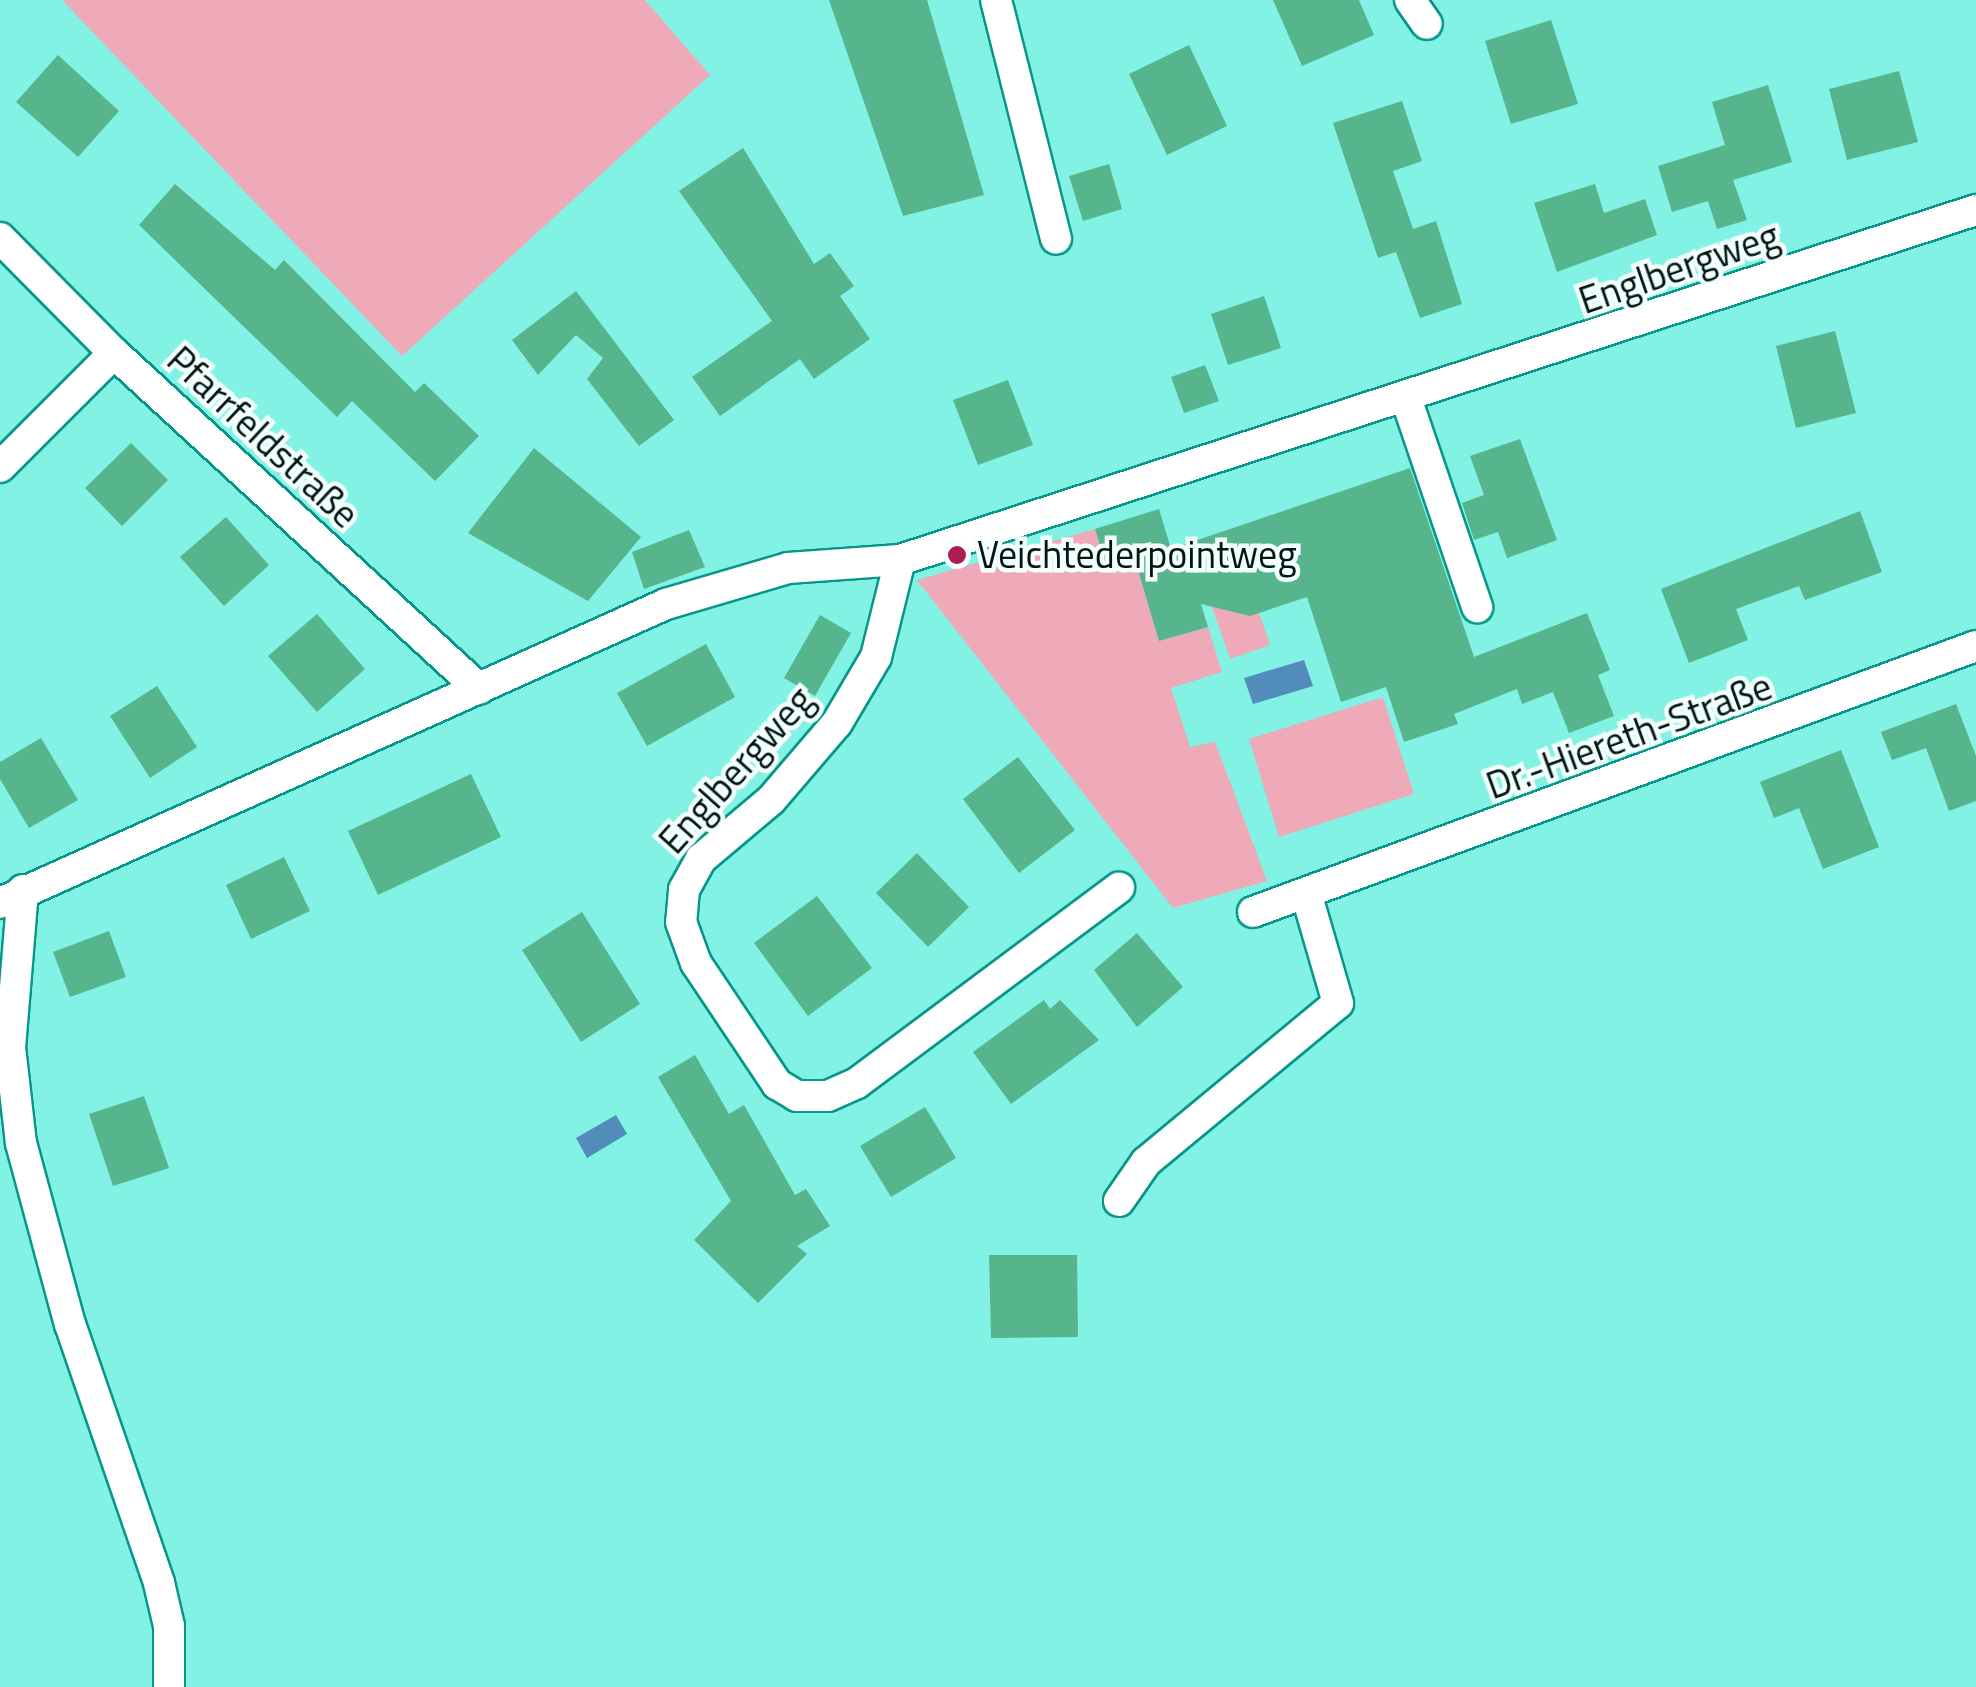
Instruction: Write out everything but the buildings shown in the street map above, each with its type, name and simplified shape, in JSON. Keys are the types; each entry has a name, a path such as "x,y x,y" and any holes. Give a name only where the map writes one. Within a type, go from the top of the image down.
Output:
{"street":[{"path":"996,0 1056,239"},
{"name":"Englbergweg","path":"11,896 666,604 788,568 900,560 1407,401 1976,210"},
{"name":"Pfarrfeldstraße","path":"0,238 114,354 478,689"},
{"path":"0,468 114,354"},
{"path":"1407,401 1477,607"},
{"name":"Englbergweg","path":"900,560 876,657 837,722 771,800 701,859 684,890 681,922 696,963 777,1084 797,1096 828,1096 858,1084 1119,888"},
{"name":"Dr.-Hiereth-Straße","path":"1253,912 1307,896 1976,646"},
{"path":"11,896 10,1047 22,1143 70,1324 159,1582 169,1626 168,1687"},
{"path":"1120,1200 1146,1162 1338,1003 1307,896"}],"shaded area":[{"path":"62,0 645,0 710,75 402,356"},
{"path":"1095,529 1107,568 1135,560 1159,641 1208,627 1222,672 1171,688 1190,747 1215,742 1267,881 1173,908 917,580"},
{"path":"1208,595 1259,613 1270,645 1230,659"},
{"path":"1383,697 1414,794 1279,837 1249,739"}],"water":[{"path":"1304,660 1313,686 1253,704 1244,678"},
{"path":"616,1115 627,1134 587,1158 576,1138"}],"place":[{"name":"Veichtederpointweg","path":"957,555"}]}
